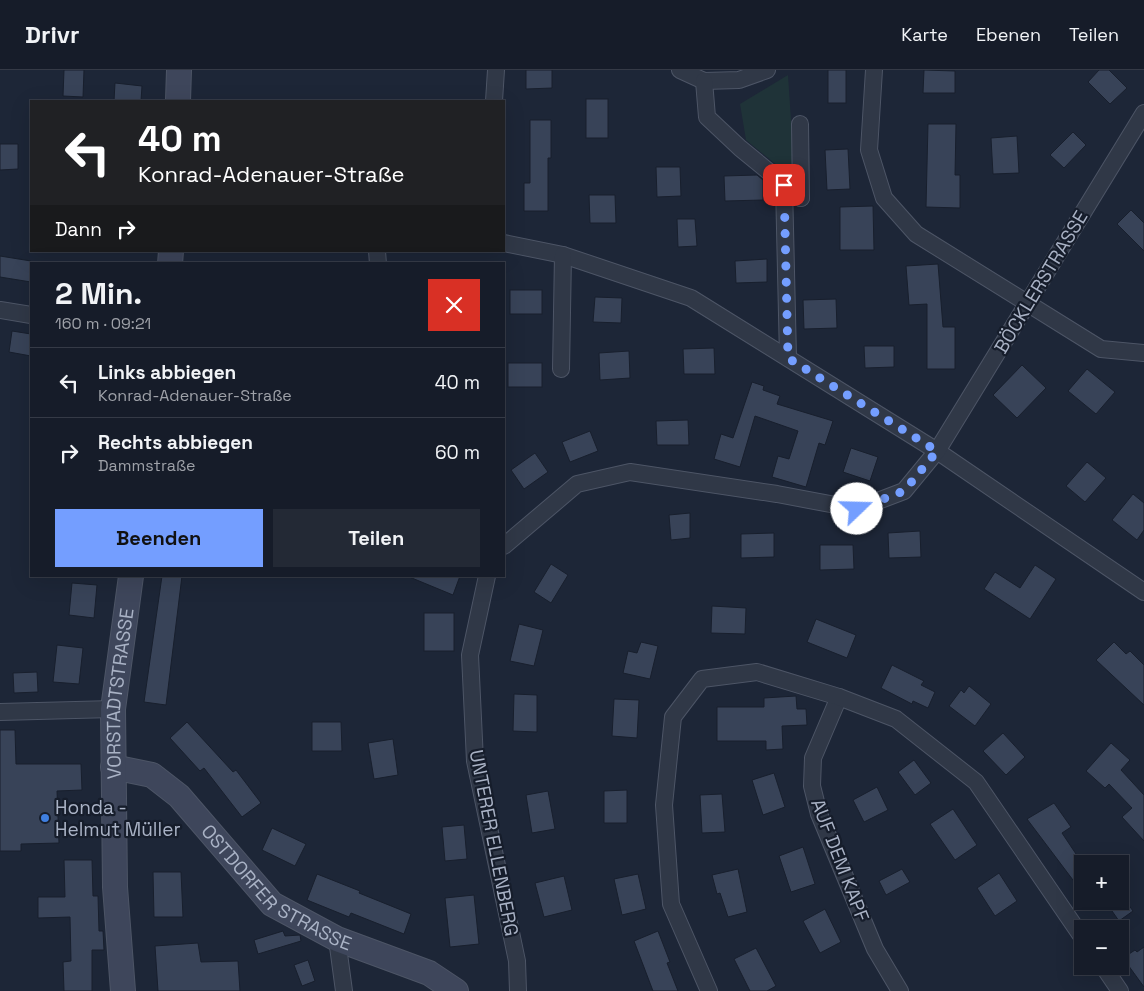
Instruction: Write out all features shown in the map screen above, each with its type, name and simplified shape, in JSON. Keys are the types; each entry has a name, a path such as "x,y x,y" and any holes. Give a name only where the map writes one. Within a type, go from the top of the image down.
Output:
{"main road":[{"path":"178,100 179,70"},
{"name":"VORSTADTSTRASSE","path":"123,991 115,887 113,709 130,577"},
{"name":"OSTDORFER STRASSE","path":"113,767 152,775 179,796 272,904 337,939 429,973 456,991"}],"street":[{"path":"494,100 496,70"},
{"path":"680,70 704,81 740,80 767,70"},
{"path":"874,70 869,150 884,198 916,234 1101,348 1144,353"},
{"path":"704,81 707,118 801,198 800,124"},
{"name":"BÖCKLERSTRASSE","path":"937,451 1144,113"},
{"path":"784,185 788,358"},
{"path":"505,243 563,256 690,298 937,451 1144,592"},
{"path":"561,369 563,256"},
{"path":"0,310 30,315"},
{"path":"505,545 577,484 630,472 777,494 857,509 904,491 937,451"},
{"name":"UNTERER ELLENBERG","path":"487,577 470,655 475,761 518,961 518,991"},
{"path":"709,991 671,904 664,805 673,717 702,679 757,672 839,697 896,719 976,782 1074,925"},
{"name":"AUF DEM KAPF","path":"839,697 813,758 812,786 819,814 875,949 900,991"},
{"path":"0,712 113,709"},
{"path":"337,939 344,991"},
{"path":"1109,975 1120,991"}],"green space":[{"path":"788,75 795,180 746,140 740,104"}],"building":[{"path":"64,70 84,70 83,97 63,96"},
{"path":"526,70 552,70 552,88 526,89"},
{"path":"828,70 846,70 846,103 828,103"},
{"path":"924,70 955,71 955,93 923,93"},
{"path":"1099,70 1109,70 1127,88 1110,104 1088,82"},
{"path":"115,83 142,86 141,100 114,100"},
{"path":"586,99 608,99 608,138 586,138"},
{"path":"530,120 551,120 551,158 548,158 548,211 524,211 524,183 530,183"},
{"path":"928,124 956,124 955,175 960,175 960,208 926,207"},
{"path":"1073,132 1086,145 1064,168 1050,155"},
{"path":"1017,136 1019,173 993,174 991,138"},
{"path":"0,144 18,144 18,169 0,170"},
{"path":"848,149 850,189 827,190 825,150"},
{"path":"656,167 680,167 681,196 657,197"},
{"path":"757,175 763,180 763,200 725,201 724,176"},
{"path":"589,195 615,195 616,223 590,223"},
{"path":"873,206 874,250 840,250 840,207"},
{"path":"1131,210 1144,223 1144,251 1117,224"},
{"path":"677,219 695,219 697,246 678,247"},
{"path":"0,256 31,261 30,282 0,277"},
{"path":"767,259 767,282 736,283 735,261"},
{"path":"938,264 943,327 955,327 955,369 927,369 927,304 909,305 906,266"},
{"path":"510,290 542,290 542,314 510,314"},
{"path":"595,297 622,298 621,323 593,322"},
{"path":"836,299 837,328 804,329 803,300"},
{"path":"12,331 30,334 30,356 9,352"},
{"path":"864,346 894,346 894,367 865,368"},
{"path":"714,348 715,374 684,374 683,349"},
{"path":"629,351 630,378 600,380 599,353"},
{"path":"508,363 542,363 542,387 508,387"},
{"path":"1022,365 1046,388 1017,418 993,395"},
{"path":"1087,369 1115,392 1096,414 1068,391"},
{"path":"752,382 764,386 763,390 780,396 777,404 833,421 825,445 819,443 806,487 772,477 778,456 789,459 798,431 755,416 740,467 714,459 721,434 733,438"},
{"path":"688,420 689,445 657,445 656,421"},
{"path":"590,431 598,451 570,462 562,442"},
{"path":"851,448 878,457 870,481 843,472"},
{"path":"535,453 548,472 524,489 511,470"},
{"path":"1087,462 1106,478 1085,502 1066,486"},
{"path":"1133,494 1144,503 1144,530 1137,540 1112,520"},
{"path":"690,513 690,538 671,540 669,515"},
{"path":"920,531 921,557 889,558 888,533"},
{"path":"774,533 774,557 741,558 741,534"},
{"path":"820,545 853,545 854,569 820,570"},
{"path":"551,564 568,575 551,603 534,592"},
{"path":"1035,565 1056,579 1030,619 984,589 995,572 1020,588"},
{"path":"162,577 182,577 166,705 144,702"},
{"path":"409,577 460,577 453,595"},
{"path":"72,583 97,585 94,618 69,615"},
{"path":"712,606 746,608 745,634 711,633"},
{"path":"424,613 454,613 454,651 424,651"},
{"path":"816,619 856,635 847,658 807,642"},
{"path":"519,624 543,630 534,666 510,661"},
{"path":"641,642 658,646 650,679 623,673 628,651 637,653"},
{"path":"1114,642 1126,654 1130,651 1144,665 1144,705 1096,660"},
{"path":"57,645 83,648 79,684 53,682"},
{"path":"892,665 924,681 921,685 935,692 928,708 913,701 912,704 881,688"},
{"path":"37,672 38,692 14,693 13,673"},
{"path":"969,686 991,704 975,726 949,706 961,690 964,693"},
{"path":"514,694 537,695 537,732 513,731"},
{"path":"796,696 797,709 806,709 807,725 782,726 783,749 766,750 766,741 717,741 717,707 764,707 764,698"},
{"path":"614,699 639,700 637,738 612,736"},
{"path":"187,722 233,772 236,770 261,803 242,817 204,768 200,771 170,738"},
{"path":"312,722 341,722 342,751 312,751"},
{"path":"0,730 15,730 16,764 81,764 82,790 57,791 59,843 21,844 21,851 0,851"},
{"path":"1003,733 1025,757 1006,775 983,751"},
{"path":"393,739 398,775 374,779 368,743"},
{"path":"1111,743 1130,760 1121,770 1144,795 1144,841 1122,817 1132,808 1109,784 1105,788 1086,771"},
{"path":"914,760 931,783 915,795 898,772"},
{"path":"774,773 785,807 763,815 752,780"},
{"path":"877,787 888,810 864,822 853,800"},
{"path":"627,790 627,823 604,823 604,791"},
{"path":"548,791 555,829 532,833 526,795"},
{"path":"722,794 725,832 702,833 700,795"},
{"path":"1054,803 1071,827 1062,833 1077,855 1074,855 1074,881 1027,819"},
{"path":"953,809 977,845 955,860 930,824"},
{"path":"464,825 467,859 445,861 442,827"},
{"path":"272,828 306,844 295,866 262,850"},
{"path":"803,847 815,884 791,892 779,856"},
{"path":"64,860 92,860 93,896 98,896 99,931 103,931 104,950 92,950 92,991 64,991 63,962 71,961 70,917 38,918 38,897 65,897"},
{"path":"738,869 747,912 728,917 720,893 717,894 712,875"},
{"path":"902,869 910,882 886,895 879,881"},
{"path":"153,872 181,872 183,917 154,917"},
{"path":"999,873 1017,901 995,916 977,888"},
{"path":"317,874 411,914 404,934 351,913 349,917 307,900"},
{"path":"638,874 646,909 622,915 614,879"},
{"path":"564,876 572,910 544,917 535,883"},
{"path":"474,895 479,944 450,947 445,898"},
{"path":"1129,906 1133,911 1118,920 1111,910 1129,910"},
{"path":"825,909 841,942 820,953 803,921"},
{"path":"283,931 285,936 300,935 301,941 258,954 254,940"},
{"path":"658,931 670,962 667,963 678,991 653,991 634,941"},
{"path":"198,943 201,962 238,961 240,991 158,991 155,946"},
{"path":"1144,947 1144,987 1129,966 1129,954 1135,950 1137,952"},
{"path":"756,948 776,986 767,991 750,991 734,959"},
{"path":"308,960 315,981 302,986 294,965"}],"place":[{"name":"Honda - Helmut Müller","path":"45,818"}],"route":[{"path":"784,185 788,358 937,451 904,491 857,509"}]}
